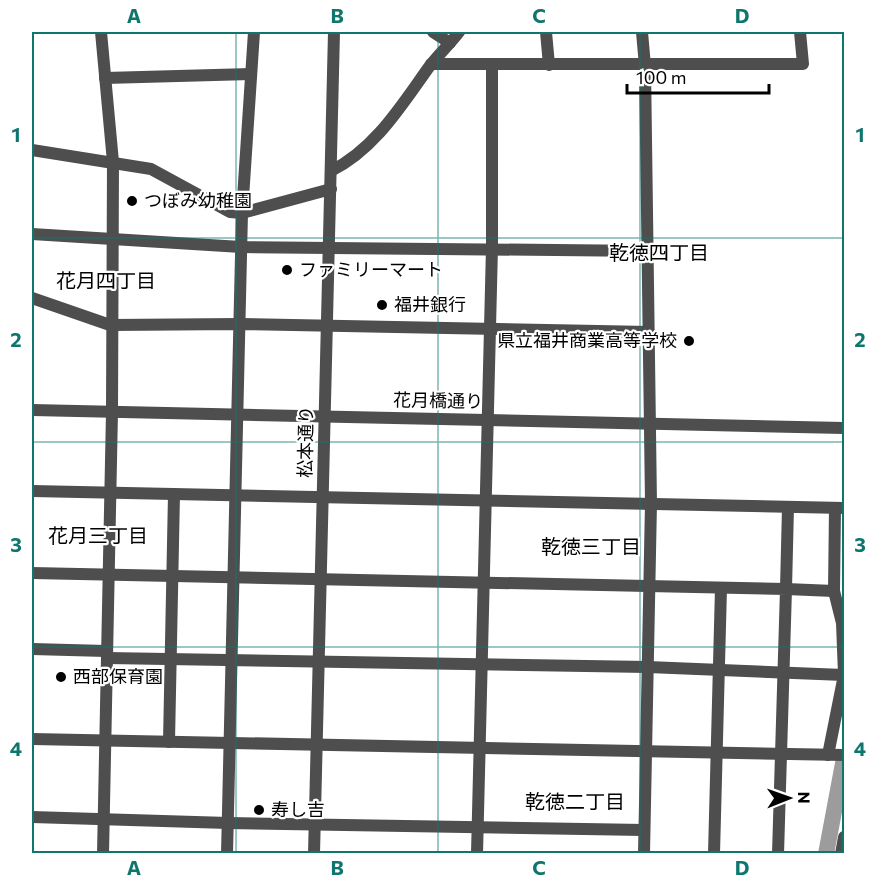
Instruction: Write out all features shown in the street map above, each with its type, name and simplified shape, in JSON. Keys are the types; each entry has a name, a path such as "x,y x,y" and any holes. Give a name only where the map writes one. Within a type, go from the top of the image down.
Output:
{"street":[{"path":"101,32 113,162 110,325 112,412 103,854"},
{"path":"227,854 242,213 254,32"},
{"name":"松本通り","path":"314,854 334,32"},
{"path":"433,32 450,43"},
{"path":"331,171 349,162 389,123 431,64 459,32"},
{"path":"546,32 549,65"},
{"path":"642,32 645,66 649,251 651,503 644,854"},
{"path":"431,64 645,66 803,64 800,32"},
{"path":"477,854 492,247 492,65"},
{"path":"105,78 251,74"},
{"path":"32,150 151,169 230,212 242,213 331,189"},
{"path":"32,234 113,241 241,247 492,247 649,251"},
{"path":"32,297 110,325 240,324 649,332"},
{"name":"花月橋通り","path":"32,410 844,428"},
{"path":"32,491 840,508 834,591 842,623 844,675 828,755"},
{"path":"170,742 174,494"},
{"path":"778,854 788,507"},
{"path":"32,573 834,591"},
{"path":"714,854 721,588"},
{"path":"32,649 232,661 648,667 844,675"},
{"path":"32,739 844,755"},
{"path":"32,817 228,824 644,830"},
{"path":"841,854 844,837"}],"waterway":[{"path":"826,854 844,758"}],"place":[{"name":"つぼみ幼稚園","path":"132,201"},
{"name":"ファミリーマート","path":"287,270"},
{"name":"福井銀行","path":"382,305"},
{"name":"県立福井商業高等学校","path":"689,341"},
{"name":"西部保育園","path":"61,677"},
{"name":"寿し吉","path":"259,810"}],"district":[{"name":"乾徳四丁目","path":"659,253"},
{"name":"花月四丁目","path":"106,281"},
{"name":"花月三丁目","path":"98,536"},
{"name":"乾徳三丁目","path":"591,547"},
{"name":"乾徳二丁目","path":"575,802"}]}
